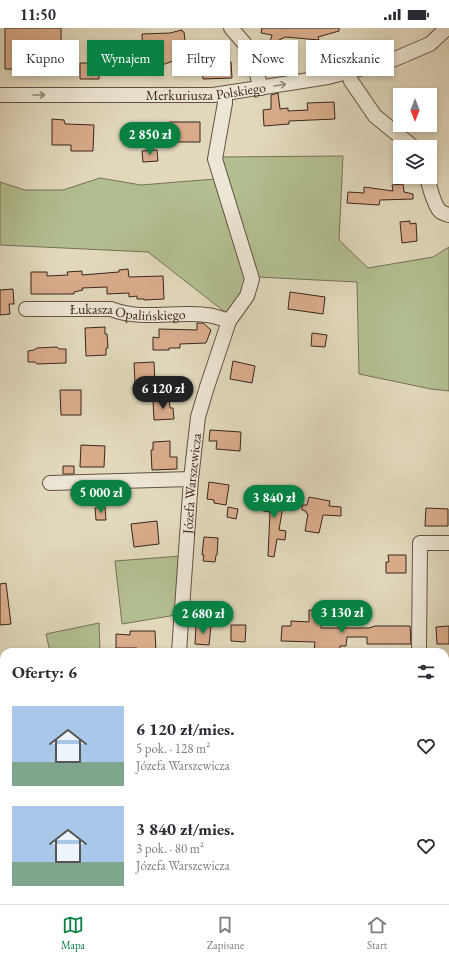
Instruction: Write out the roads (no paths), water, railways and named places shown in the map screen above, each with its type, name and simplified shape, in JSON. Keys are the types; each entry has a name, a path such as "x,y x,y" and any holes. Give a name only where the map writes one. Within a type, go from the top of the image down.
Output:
{"street":[{"path":"231,28 244,43 253,61 261,88"},
{"name":"Merkuriusza Polskiego","path":"394,59 430,44 447,28"},
{"name":"Merkuriusza Polskiego","path":"0,95 214,95 332,76"},
{"path":"349,76 351,81 375,116 404,140"},
{"name":"Józefa Warszewicza","path":"179,648 191,480 198,417 229,321 247,296 252,279 215,159 226,102 226,94"},
{"path":"429,184 440,211 449,215"},
{"name":"Łukasza Opalińskiego","path":"26,309 111,309 122,313 144,315 206,314 229,321"},
{"path":"50,484 191,480"},
{"path":"419,648 420,543 449,543"}]}
